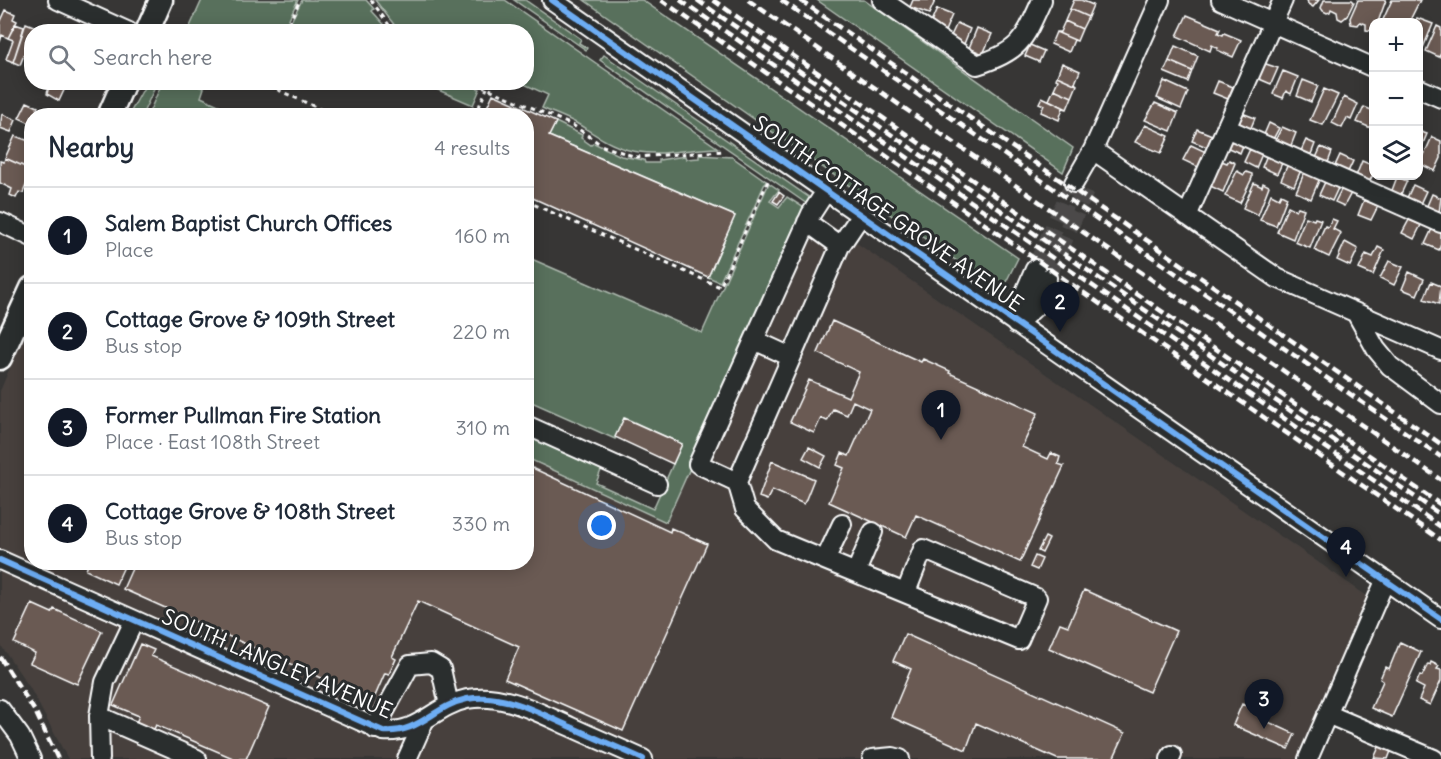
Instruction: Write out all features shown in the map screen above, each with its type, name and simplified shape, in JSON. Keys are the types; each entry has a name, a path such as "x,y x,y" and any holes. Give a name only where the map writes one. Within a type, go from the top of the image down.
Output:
{"main road":[{"path":"150,24 161,0"},
{"path":"113,108 120,90"},
{"path":"0,358 24,306"}],"street":[{"path":"58,0 111,24"},
{"name":"SOUTH COTTAGE GROVE AVENUE","path":"552,0 1441,619"},
{"path":"882,0 977,65 998,58 1018,45 1026,34 1042,0"},
{"path":"1080,187 1093,150 1160,0"},
{"path":"1221,0 1369,66"},
{"path":"1187,216 1283,0"},
{"path":"1423,90 1441,98"},
{"path":"1226,128 1441,223"},
{"path":"1093,150 1277,278 1441,350"},
{"path":"737,482 698,464 807,222 826,191"},
{"path":"861,215 840,246 737,482 745,509 776,540 1019,640 1037,597 923,549 906,592"},
{"path":"0,222 24,233"},
{"path":"807,222 840,246"},
{"path":"1016,324 1022,299 1041,273"},
{"path":"1356,313 1376,349 1390,366 1441,404"},
{"path":"754,339 791,357"},
{"path":"534,429 657,484"},
{"path":"825,560 842,524"},
{"path":"856,572 873,532"},
{"name":"SOUTH LANGLEY AVENUE","path":"0,560 375,729 395,732 408,729 449,705 465,699 482,697 519,705 643,759"},
{"path":"1308,759 1385,581"},
{"path":"100,759 99,716 105,682 134,621"},
{"path":"375,729 410,665 431,663 441,669 449,705"},
{"path":"0,709 20,736 31,759"},
{"path":"1327,714 1434,759"},
{"path":"99,716 197,759"},
{"path":"407,759 424,721"},
{"path":"872,759 893,757 900,759"}],"path":[{"path":"289,24 300,0"},
{"path":"371,0 388,24"},
{"path":"277,90 317,108"},
{"path":"478,108 486,90"},
{"path":"492,90 533,108"},
{"path":"534,109 574,126 603,146 636,157 724,151"},
{"path":"534,205 720,287 768,181"}],"shaded area":[{"path":"806,208 1380,605 1312,759 68,759 30,688 0,644 0,391 24,335 24,570 534,570 534,461 666,522"}],"green space":[{"path":"202,0 298,0 286,24 191,24"},
{"path":"302,0 366,0 384,24 290,24"},
{"path":"375,0 505,0 718,148 649,153 630,150 614,145 572,121 542,108 548,95 534,89 534,24 394,24"},
{"path":"514,0 525,0 581,39 579,43 587,48 586,50"},
{"path":"584,0 642,0 1018,258 1001,292"},
{"path":"817,0 864,0 1073,148 1063,172"},
{"path":"604,55 810,198 807,204 600,60"},
{"path":"143,90 154,90 145,108 133,108"},
{"path":"159,90 203,90 201,97 225,108 151,108"},
{"path":"438,90 480,90 473,105"},
{"path":"556,122 582,135 581,138 591,145 594,143 621,156 644,160 645,163 659,163 659,160 685,156 686,159 699,158 699,155 732,157 766,181 720,282 708,277 735,216 549,136"},
{"path":"769,183 779,190 770,201 779,207 787,197 806,209 666,522 534,461 534,437 602,468 596,483 653,509 682,444 625,418 615,439 534,403 534,260 702,333"}],"building":[{"path":"913,0 935,1 929,14 910,7"},
{"path":"1074,0 1093,5 1088,17 1070,9"},
{"path":"1307,0 1319,0 1313,7 1308,4"},
{"path":"1324,0 1352,0 1354,2 1347,16 1342,20 1338,18 1337,12 1331,9 1327,13 1323,11 1321,8"},
{"path":"1358,0 1386,0 1379,18 1369,18 1369,30 1366,30 1366,24 1360,22 1358,25 1351,24 1350,18"},
{"path":"1392,0 1420,0 1411,18 1384,18"},
{"path":"937,9 952,15 945,31 930,25"},
{"path":"1070,9 1088,17 1082,29 1065,21"},
{"path":"6,10 15,14 13,19 17,21 8,38 2,35 0,42 0,23"},
{"path":"1187,15 1220,29 1218,33 1241,40 1233,57 1217,50 1218,48 1212,45 1210,51 1177,36"},
{"path":"1423,20 1433,24 1423,48"},
{"path":"1065,21 1082,29 1077,41 1056,32 1060,32"},
{"path":"957,23 970,29 964,44 950,38"},
{"path":"15,24 24,27 13,62 6,59 13,40 8,38"},
{"path":"1437,26 1441,28 1439,57 1426,51"},
{"path":"977,28 992,34 983,54 969,48"},
{"path":"24,29 24,55 20,65 13,62"},
{"path":"1056,32 1077,41 1074,40 1069,52 1051,44"},
{"path":"1030,45 1044,51 1039,62 1025,56"},
{"path":"1175,46 1198,56 1192,71 1169,61"},
{"path":"1169,61 1192,71 1188,82 1164,72"},
{"path":"1062,63 1080,71 1075,83 1077,85 1057,76"},
{"path":"1263,63 1278,68 1271,84 1257,78"},
{"path":"1283,71 1298,77 1291,94 1286,91 1283,98 1273,94"},
{"path":"1057,76 1077,85 1072,97 1054,89 1058,80"},
{"path":"1303,80 1318,86 1311,102 1297,96"},
{"path":"1164,81 1188,92 1181,109 1157,98"},
{"path":"1218,81 1233,87 1228,99 1213,93"},
{"path":"1054,89 1072,97 1067,109 1049,100"},
{"path":"1324,89 1338,95 1323,125 1310,120"},
{"path":"48,90 64,90 59,101 47,94"},
{"path":"493,94 524,108 487,108"},
{"path":"1042,97 1067,109 1063,108 1059,120 1041,112 1044,105 1039,103"},
{"path":"1344,97 1358,104 1351,120 1347,118 1342,128 1332,123"},
{"path":"27,102 38,107 38,108 24,108"},
{"path":"1155,103 1178,113 1171,131 1145,120"},
{"path":"1364,107 1369,109 1369,127 1357,122"},
{"path":"24,108 24,120 19,118"},
{"path":"534,112 556,122 549,136 735,216 708,277 534,199"},
{"path":"1242,113 1255,118 1250,130 1237,125"},
{"path":"2,114 16,120 11,132 0,128"},
{"path":"1269,123 1279,128 1272,141 1263,137"},
{"path":"1145,125 1169,136 1161,153 1135,142"},
{"path":"1282,127 1296,133 1290,148 1275,141"},
{"path":"1197,129 1212,135 1207,147 1192,141"},
{"path":"15,136 24,139 24,166 5,158"},
{"path":"1229,137 1244,143 1240,153 1226,147"},
{"path":"1432,137 1441,141 1441,158 1435,171 1423,165 1423,157"},
{"path":"1306,140 1315,144 1310,157 1300,153"},
{"path":"1191,145 1206,152 1198,167 1183,160"},
{"path":"1321,147 1332,152 1327,165 1315,160"},
{"path":"1250,149 1262,154 1256,168 1244,162"},
{"path":"1267,155 1283,161 1277,174 1262,167"},
{"path":"1340,155 1353,161 1347,174 1334,168"},
{"path":"5,158 24,166 24,190 23,193 19,192 16,198 10,195 12,189 0,183 0,161 4,162"},
{"path":"1219,160 1227,163 1229,160 1235,163 1223,192 1208,185"},
{"path":"1362,161 1369,164 1369,182 1356,176"},
{"path":"1288,164 1301,170 1294,186 1281,180"},
{"path":"1237,171 1244,175 1246,172 1252,174 1240,203 1225,196"},
{"path":"1305,171 1320,178 1311,199 1296,192"},
{"path":"1396,180 1407,181 1400,196 1391,193"},
{"path":"1325,182 1338,188 1332,201 1319,195"},
{"path":"1254,183 1262,187 1263,183 1269,186 1258,215 1243,208"},
{"path":"1413,185 1426,191 1419,206 1406,200"},
{"path":"1342,188 1351,193 1344,206 1335,202"},
{"path":"779,192 784,196 778,204 773,201"},
{"path":"1271,194 1279,198 1281,194 1287,197 1276,226 1260,220"},
{"path":"1432,194 1441,198 1439,213 1426,208"},
{"path":"1364,200 1378,206 1371,220 1358,215"},
{"path":"1288,206 1296,210 1298,207 1304,209 1293,239 1277,232"},
{"path":"1306,217 1321,220 1310,248 1295,242"},
{"path":"1332,219 1337,221 1333,229 1341,233 1329,257 1314,250 1325,226 1328,227"},
{"path":"1409,220 1421,225 1414,239 1402,233"},
{"path":"1432,229 1441,233 1439,250 1425,244"},
{"path":"1345,242 1358,249 1350,266 1337,260"},
{"path":"1378,247 1384,250 1373,275 1359,269 1366,254 1373,257"},
{"path":"1389,261 1403,267 1394,285 1380,278"},
{"path":"1409,272 1424,279 1417,295 1402,289"},
{"path":"1431,282 1441,286 1439,304 1424,299"},
{"path":"832,321 921,362 923,359 950,371 949,373 1038,413 1022,447 1048,459 1051,453 1060,457 1058,464 1064,466 1020,562 916,515 906,537 829,502 844,468 837,465 842,453 849,456 870,409 853,401 847,415 833,409 827,421 821,418 814,433 790,422 809,380 848,397 859,372 818,353"},
{"path":"624,418 682,444 673,464 615,437"},
{"path":"809,447 826,456 820,467 803,458"},
{"path":"772,461 814,479 804,504 772,490 767,500 759,497"},
{"path":"534,469 670,532 671,528 707,544 623,731 505,679 519,647 418,601 392,657 396,659 389,674 385,673 373,701 123,589 131,570 534,570"},
{"path":"1045,537 1049,539 1042,553 1038,551"},
{"path":"1035,556 1042,559 1037,570 1030,567"},
{"path":"86,570 122,570 116,584"},
{"path":"1084,590 1176,631 1149,692 1049,648 1060,623 1068,626"},
{"path":"32,604 52,613 54,609 102,631 77,684 30,663 35,653 14,643"},
{"path":"905,634 1125,733 1113,759 1057,759 976,723 966,750 891,717 911,669 893,661"},
{"path":"1400,642 1421,652 1392,717 1371,708 1383,681 1380,679 1385,667 1389,669"},
{"path":"140,644 154,650 151,656 269,707 246,759 235,759 156,725 151,735 134,727 139,716 113,705"},
{"path":"1431,662 1439,666 1437,669 1441,670 1441,681 1430,705 1419,700 1424,688 1416,684"},
{"path":"1242,704 1266,714 1264,720 1295,734 1288,749 1233,725"},
{"path":"1380,745 1391,751 1388,759 1374,758"}],"tunnel":[{"path":"1035,269 1074,183"},
{"path":"1047,278 1085,191"}],"railway":[{"path":"661,0 1441,540"},
{"path":"680,0 1441,527"},
{"path":"697,0 1441,515"},
{"path":"713,0 1441,505"},
{"path":"748,0 1441,480"},
{"path":"781,0 1441,457"},
{"path":"800,0 1441,444"},
{"path":"0,657 36,713 58,759"}],"cycle path":[{"path":"552,0 1441,619"},
{"path":"0,560 383,731 407,728 445,707 467,699 494,698 534,710 643,759"}],"place":[{"name":"Cottage Grove & 109th Street","path":"1060,332"},
{"name":"Salem Baptist Church Offices","path":"941,440"},
{"name":"Cottage Grove & 108th Street","path":"1346,577"},
{"name":"Former Pullman Fire Station","path":"1264,729"}]}
